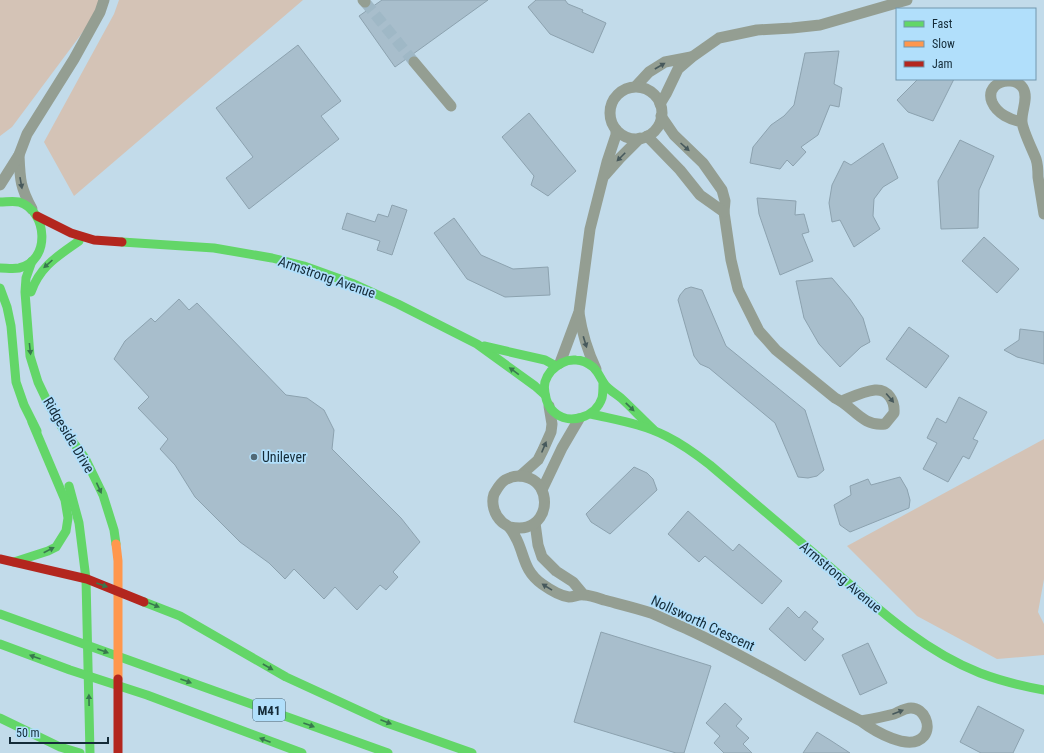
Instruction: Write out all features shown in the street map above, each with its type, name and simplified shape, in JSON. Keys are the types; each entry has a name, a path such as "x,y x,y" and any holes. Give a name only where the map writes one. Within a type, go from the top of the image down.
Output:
{"main road":[{"name":"Armstrong Avenue","path":"0,202 15,201 24,204 35,213 70,233 94,240"},
{"path":"0,268 17,269 32,261 39,253 43,235 42,225 35,213"},
{"name":"Armstrong Avenue","path":"39,253 69,242 94,240 214,248 272,258 304,266 354,284 386,298 477,344 535,386 544,395"},
{"path":"26,310 36,277 51,261 79,241"},
{"name":"Ridgeside Drive","path":"32,261 26,278 25,292 30,356 38,382 63,429 86,458 103,495 114,530 118,561 118,753"},
{"name":"Ridgeside Drive","path":"0,288 9,316 13,340 13,362 17,387 32,422 68,484 75,503 82,537 87,580 90,753"},
{"name":"Armstrong Avenue","path":"477,344 545,360 558,365"},
{"path":"568,360 583,361 596,370 603,383 604,392 602,400 591,414 579,419 571,419 562,417 555,413 549,406 544,395 544,386 547,377 558,365 568,360"},
{"name":"Armstrong Avenue","path":"603,383 656,432"},
{"name":"Armstrong Avenue","path":"591,414 656,432 685,446 710,465 913,637 956,663 983,675 1021,686 1044,690"},
{"path":"13,562 48,552 56,547 66,531 68,518 65,500 32,422"},
{"path":"0,559 87,580 180,616 286,677 384,722 472,753"},
{"name":"M41","path":"0,614 388,753"},
{"name":"M41","path":"0,644 70,670 147,695 302,753"},
{"path":"0,718 60,747 80,753"},
{"path":"23,730 38,747"}],"street":[{"path":"0,185 19,155 27,134 74,59 100,12 104,0"},
{"path":"660,104 678,69 719,38 757,30 820,25 907,0"},
{"path":"636,86 649,72 665,62 692,57"},
{"path":"414,62 451,106"},
{"path":"724,212 700,195 680,170 643,137 631,138 623,136 616,130 612,124 610,113 612,103 617,94 626,88 636,86 651,91 656,97 660,104 662,116 680,142 703,163 722,190 725,201 724,212 731,260 738,289 759,331 785,358 835,398 842,401"},
{"path":"603,177 620,158 643,137 656,128 662,116"},
{"path":"1022,122 1036,161 1041,169 1044,214"},
{"path":"558,365 579,312 590,229 603,177 616,135 616,130"},
{"path":"19,155 20,184 35,213"},
{"path":"579,312 585,344 596,370"},
{"path":"520,476 538,460 551,432 552,424 549,406"},
{"path":"542,490 562,448 579,419"},
{"path":"520,476 532,480 542,490 545,498 545,507 541,516 535,523 527,527 509,527 496,515 493,506 493,497 503,482 511,477 520,476"},
{"path":"535,523 538,545 542,557 556,571 574,582 583,594"},
{"name":"Nollsworth Crescent","path":"509,527 518,540 532,575 540,583 558,593 568,597 583,594 650,613 721,645 860,721 874,731 904,742 913,742 920,740 927,730 927,723 924,716 916,709 912,708 894,714 860,721"}],"shaded area":[{"path":"0,0 101,0 97,13 12,127 0,136"},
{"path":"119,0 303,0 74,196 44,142 114,14"},
{"path":"1044,439 1044,579 1038,612 1044,624 1044,655 997,659 917,616 847,546"}],"building":[{"path":"382,0 488,0 395,67 359,16"},
{"path":"536,0 565,0 568,4 583,10 582,12 606,23 593,53 550,34 528,7"},
{"path":"298,45 341,101 321,116 339,139 249,209 226,178 253,157 216,108"},
{"path":"839,51 834,84 842,88 839,107 830,105 818,135 801,147 806,152 793,166 787,160 780,169 750,163 753,147 771,125 784,116 794,105 805,53"},
{"path":"917,80 954,80 933,121 908,112 897,100"},
{"path":"529,113 576,171 548,196 531,185 534,176 502,137"},
{"path":"960,140 994,156 979,190 978,228 941,229 938,181"},
{"path":"883,143 898,178 883,187 874,199 873,216 880,229 854,247 840,220 832,222 829,203 832,185 844,161 851,165"},
{"path":"757,198 796,201 795,215 804,214 809,232 802,234 813,261 780,275 759,214"},
{"path":"392,205 407,210 392,255 377,250 380,241 342,229 347,213 375,222 378,214 388,217"},
{"path":"454,218 481,255 513,269 548,267 550,295 505,297 467,279 434,233"},
{"path":"984,237 1019,269 997,293 962,261"},
{"path":"832,278 850,299 863,318 870,342 861,347 840,367 819,344 804,318 796,281"},
{"path":"691,287 702,290 726,346 805,410 824,470 817,476 808,478 798,477 775,423 709,368 700,364 694,356 678,300 685,289"},
{"name":"Unilever","path":"179,299 189,310 197,303 286,395 307,398 324,410 334,430 332,449 401,518 420,542 393,572 398,577 386,590 380,585 357,610 335,587 324,599 294,569 285,579 269,563 240,542 195,497 175,465 160,449 168,439 138,408 149,397 114,359 125,341 151,318 155,322"},
{"path":"909,327 949,356 926,388 886,359"},
{"path":"1020,329 1044,332 1044,364 1017,357 1004,350 1019,340"},
{"path":"959,397 987,412 973,439 978,441 969,459 963,456 948,482 923,469 937,443 927,438 937,418 946,423"},
{"path":"634,467 647,473 653,479 657,490 610,534 591,522 586,514"},
{"path":"900,477 907,489 910,500 909,508 850,532 840,525 834,505 851,495 850,486 868,479 871,485"},
{"path":"688,511 733,551 739,544 782,581 762,604 705,556 699,562 668,534"},
{"path":"788,607 799,618 805,611 818,622 812,629 824,639 805,661 769,629"},
{"path":"601,632 711,666 684,753 676,753 574,722"},
{"path":"868,643 887,683 860,695 842,655"},
{"path":"725,703 742,719 736,726 749,738 743,744 752,753 724,753 714,743 720,736 706,723"},
{"path":"978,706 1024,730 1013,753 981,753 960,742"},
{"path":"817,732 830,740 850,753 803,753"}],"tunnel":[{"path":"365,2 414,62"}],"traffic: fast":[{"path":"0,202 19,202 29,207 36,215 42,236 41,246 37,256 29,264 19,268 0,268"},
{"path":"31,292 39,275 50,262 79,241"},
{"path":"122,242 214,248 272,258 304,266 354,284 398,304 477,344 545,395"},
{"path":"32,261 26,278 25,292 30,356 38,382 48,403 63,429 85,458 103,495 114,530 116,544"},
{"path":"0,288 7,307 11,326 16,382 24,405 37,431"},
{"path":"484,346 545,360 556,366"},
{"path":"603,383 602,398 599,405 588,414 574,419 560,416 554,412 549,406 544,390 546,378 559,364 572,360 587,363 597,371 607,387 621,398 654,430"},
{"path":"591,414 648,428 678,442 689,449 710,465 882,612 919,640 980,673 1012,683 1044,690"},
{"path":"14,562 56,547 66,531 68,518 65,500 32,422"},
{"path":"69,486 79,523 86,579 90,753"},
{"path":"144,602 180,616 286,677 384,722 472,753"},
{"path":"0,614 388,753"},
{"path":"0,644 70,670 147,695 302,753"},
{"path":"0,718 60,747 80,753"}],"traffic: slow":[{"path":"116,544 118,561 118,679"}],"traffic: jam":[{"path":"37,216 71,233 94,240 122,242"},
{"path":"0,559 87,579 144,602"},
{"path":"118,679 118,753"}],"place":[{"name":"Unilever","path":"254,457"}]}
